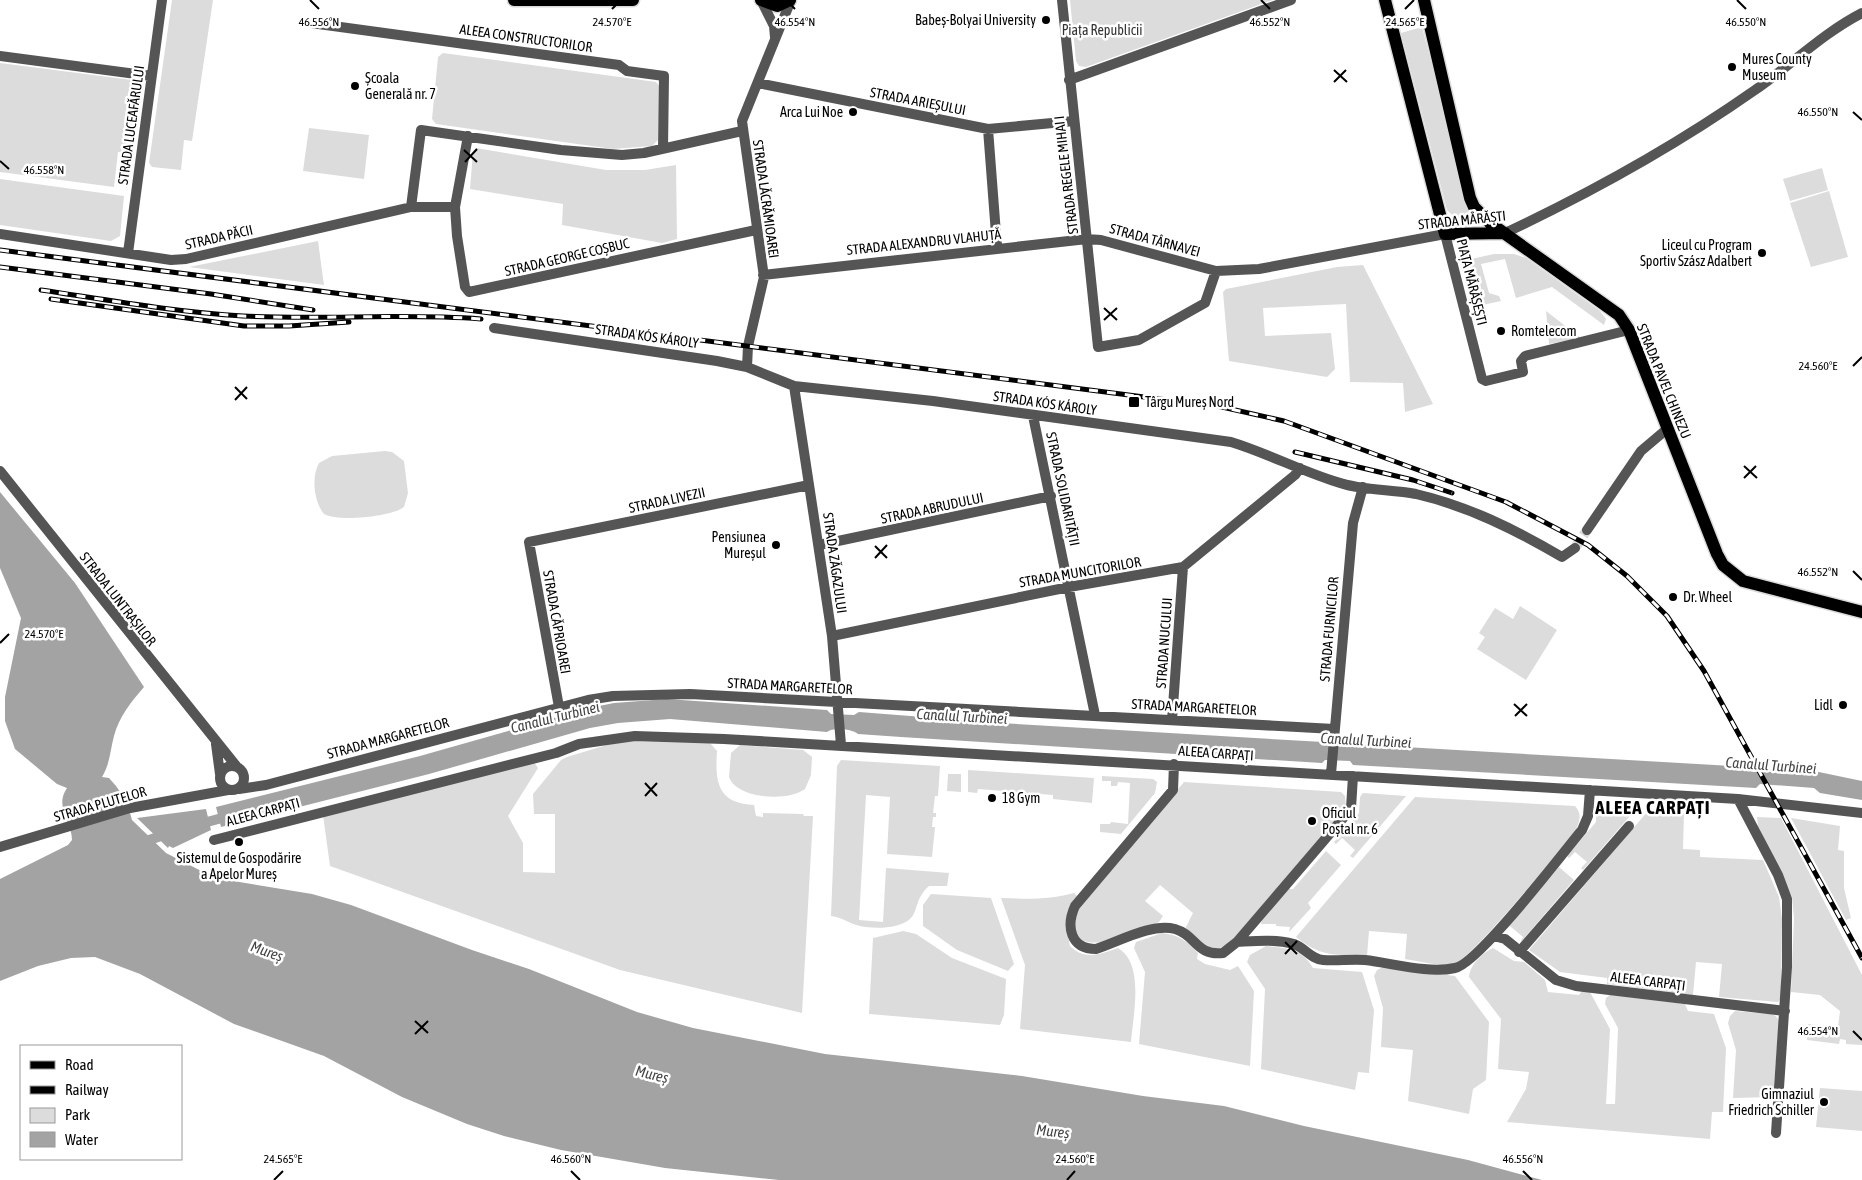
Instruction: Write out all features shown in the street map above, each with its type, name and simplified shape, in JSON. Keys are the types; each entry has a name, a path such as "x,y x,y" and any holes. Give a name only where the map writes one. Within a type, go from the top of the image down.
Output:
{"main road":[{"path":"514,0 633,0"},
{"path":"761,0 777,6 790,0"},
{"name":"PIAȚA MĂRĂȘEȘTI","path":"1385,0 1445,234"},
{"path":"1424,0 1470,198 1474,206 1490,223 1505,233"},
{"name":"STRADA MĂRĂȘTI","path":"1445,234 1505,233"},
{"name":"STRADA PAVEL CHINEZU","path":"1505,233 1620,315 1629,330 1716,554 1723,565 1743,581 1862,612"}],"street":[{"name":"STRADA LUCEAFĂRULUI","path":"128,253 162,0"},
{"path":"761,0 774,26 776,41"},
{"name":"STRADA LĂCRĂMIOAREI","path":"748,367 748,346 763,275 742,121 747,104 758,84 776,41 790,0"},
{"name":"STRADA REGELE MIHAI I","path":"1062,0 1098,347 1139,340 1205,303 1216,271"},
{"path":"1069,80 1291,0"},
{"name":"STRADA MĂRĂȘTI","path":"1505,233 1694,131 1756,90 1834,29 1862,13"},
{"name":"ALEEA CONSTRUCTORILOR","path":"310,23 619,65 627,71 664,76 663,149"},
{"path":"0,56 151,76"},
{"name":"STRADA ARIEȘULUI","path":"758,84 988,129 1074,121"},
{"path":"988,129 997,247"},
{"path":"455,207 411,207 421,130 622,155 663,149 742,131"},
{"name":"STRADA GEORGE COȘBUC","path":"468,136 455,207 457,236 465,287 472,292 756,230"},
{"name":"STRADA PĂCII","path":"0,234 171,260 186,259 411,207"},
{"name":"STRADA MĂRĂȘTI","path":"1216,271 1259,269 1445,234"},
{"name":"PIAȚA MĂRĂȘEȘTI","path":"1445,234 1482,379 1486,381 1523,372 1521,361 1525,356 1629,330"},
{"name":"STRADA ALEXANDRU VLAHUȚĂ","path":"763,275 997,247 1087,239"},
{"name":"STRADA TÂRNAVEI","path":"1087,239 1101,240 1216,271"},
{"name":"STRADA KÓS KÁROLY","path":"494,328 717,360 748,367 784,384 794,386 934,401 1231,442 1263,452 1339,483 1414,494 1440,500 1498,522 1562,557 1575,548"},
{"name":"STRADA ZĂGAZULUI","path":"794,386 832,636 841,741"},
{"name":"STRADA SOLIDARITĂȚII","path":"1033,416 1095,715"},
{"path":"1587,530 1641,451 1667,429"},
{"name":"STRADA MUNCITORILOR","path":"832,636 1069,587 1183,567 1289,480 1300,468"},
{"name":"STRADA LUNTRAȘILOR","path":"0,470 237,767"},
{"name":"STRADA LIVEZII","path":"529,542 810,485"},
{"name":"STRADA FURNICILOR","path":"1332,771 1353,524 1363,487"},
{"name":"STRADA ABRUDULUI","path":"819,545 1051,496"},
{"name":"STRADA CĂPRIOAREI","path":"529,542 558,706"},
{"name":"STRADA NUCULUI","path":"1172,720 1183,567"},
{"name":"STRADA MARGARETELOR","path":"239,789 558,706 613,696 673,694 1095,715 1334,730"},
{"name":"ALEEA CARPAȚI","path":"214,840 556,752 579,744 635,736 841,741 1174,764 1332,771 1353,776 1738,799 1862,813"},
{"path":"216,743 220,778 228,790 239,789 244,778"},
{"path":"1174,764 1173,790 1076,906 1070,921 1072,936 1079,945 1086,949 1096,949 1160,927 1177,930 1205,952 1222,953 1237,942 1351,808 1353,776"},
{"path":"210,792 226,768 237,767 242,772 244,778 255,786"},
{"name":"STRADA PLUTELOR","path":"0,847 62,830 130,808 228,790"},
{"path":"1237,942 1279,941 1296,945 1316,958 1364,960 1441,970 1457,968 1465,964 1494,936 1582,830 1588,816 1590,790"},
{"path":"1738,799 1778,876 1787,899 1789,929 1776,1133"},
{"path":"1519,952 1629,826"},
{"name":"ALEEA CARPAȚI","path":"1494,936 1505,939 1556,980 1576,986 1785,1011"}],"green space":[{"path":"172,0 213,0 192,141 184,140 181,170 152,167 149,163"},
{"name":"Piața Republicii","path":"1070,0 1273,0 1086,67 1079,66 1076,61"},
{"path":"1422,27 1469,209 1467,215 1457,220 1447,210 1401,33"},
{"path":"443,53 656,82 660,87 658,140 652,146 613,149 436,124 432,119 438,57"},
{"path":"0,63 140,81 132,153 118,152 114,187 0,172"},
{"path":"309,128 369,135 364,179 303,171"},
{"path":"476,148 606,170 645,170 676,165 677,239 662,243 562,225 563,204 470,189 473,152"},
{"path":"1822,168 1828,190 1790,201 1783,179"},
{"path":"0,179 124,196 120,236 111,241 0,225"},
{"path":"1829,191 1848,257 1811,267 1790,203"},
{"path":"318,241 324,285 189,267"},
{"path":"1494,254 1514,254 1526,258 1600,311 1606,319 1604,325 1552,287 1516,298 1505,259 1481,264 1489,293 1499,296 1501,301 1473,307 1462,261"},
{"path":"1363,265 1433,404 1405,412 1403,383 1350,382 1346,304 1263,308 1265,336 1331,333 1335,369 1327,377 1229,361 1223,292 1226,289 1337,267"},
{"path":"1546,311 1581,338 1549,344"},
{"path":"392,452 404,461 408,493 404,507 397,511 377,516 341,518 324,514 318,503 314,482 319,463 332,456"},
{"path":"1520,606 1557,630 1526,680 1477,649 1485,637 1479,633 1495,608 1513,619"},
{"path":"635,740 710,743 717,751 717,772 721,789 732,800 754,805 756,816 763,817 763,813 813,816 802,1013 620,970 330,866 323,815 534,762 538,768 508,816 523,843 523,872 555,873 555,814 534,814 533,794 561,760 610,744"},
{"path":"740,745 803,750 812,757 811,775 805,789 787,796 776,797 752,794 742,790 729,777 731,753"},
{"path":"841,760 940,766 938,796 935,796 933,813 936,813 936,817 933,817 932,827 935,827 932,857 887,854 890,797 866,795 859,920 883,922 886,868 949,873 947,886 929,886 921,895 913,916 900,925 879,928 866,927 831,916 837,766"},
{"path":"968,770 1094,778 1092,803 1053,799 1053,795 978,789 977,793 968,792"},
{"path":"948,774 961,774 961,792 947,791"},
{"path":"1102,776 1153,779 1157,782 1155,793 1121,834 1100,832 1100,824 1110,824 1111,822 1128,824 1130,783 1118,782 1117,786 1111,786 1111,781 1102,781"},
{"path":"1184,782 1341,792 1345,796 1346,807 1229,944 1223,947 1211,948 1200,942 1185,929 1193,913 1160,885 1145,901 1163,916 1159,922 1111,940 1087,942 1079,937 1075,922 1078,908"},
{"path":"1363,793 1406,796 1353,858 1350,856 1355,850 1342,838 1336,844 1334,842 1359,813 1360,797"},
{"path":"1415,797 1575,806 1579,812 1580,819 1575,832 1515,904 1478,944 1454,964 1437,964 1405,959 1407,934 1369,931 1367,956 1337,955 1321,952 1296,937"},
{"path":"1601,807 1636,809 1583,870 1581,868 1587,862 1575,852 1569,858 1567,856 1596,822 1596,812"},
{"path":"1648,811 1684,813 1683,849 1700,850 1700,857 1763,860 1779,897 1782,919 1781,998 1778,1002 1719,997 1722,964 1696,962 1693,995 1607,984 1607,978 1560,972 1529,950"},
{"path":"1757,817 1781,818 1862,975 1862,1045 1846,1044 1846,1040 1840,1039 1839,1044 1807,1040 1808,1024 1838,1027 1840,1011 1820,995 1791,992 1794,918 1792,897 1758,826"},
{"path":"1791,818 1840,826 1838,850 1844,851 1844,888 1851,918 1846,920"},
{"path":"1326,851 1341,865 1308,903 1311,908 1289,932 1290,927 1276,926 1276,924 1261,924 1262,920 1288,889 1293,889"},
{"path":"1559,867 1574,880 1520,943 1523,937 1510,926 1505,930"},
{"path":"1074,893 1077,896 1066,926 1070,946 1076,951 1087,955 1099,954 1118,948 1132,966 1135,978 1135,1005 1131,1042 1020,1029 1025,965 1001,898 1047,898"},
{"path":"931,894 991,898 1014,964 1008,971 957,950 923,926 923,905"},
{"path":"903,931 916,934 952,958 1006,979 1004,1015 1000,1025 869,1014 873,938"},
{"path":"1162,933 1173,935 1186,942 1198,953 1197,959 1205,964 1230,970 1238,966 1254,991 1250,1066 1139,1044 1145,972 1134,948 1136,942"},
{"path":"1266,946 1293,950 1304,956 1313,968 1362,972 1374,1010 1369,1073 1358,1072 1355,1090 1261,1069 1265,989 1247,962 1250,955"},
{"path":"1493,948 1514,961 1524,962 1545,980 1548,992 1579,995 1582,991 1590,992 1610,1029 1606,1104 1615,1104 1618,1028 1605,1004 1606,998 1611,994 1685,1004 1688,1011 1714,1014 1726,1048 1723,1112 1712,1112 1710,1139 1507,1122 1526,1089 1529,1072 1498,1069 1501,1019 1469,977 1477,960"},
{"path":"1383,967 1455,976 1489,1022 1486,1080 1473,1089 1469,1114 1408,1101 1413,1050 1381,1047 1383,1008 1374,976 1377,970"},
{"path":"1735,1011 1771,1014 1776,1016 1779,1021 1773,1097 1733,1098 1736,1050 1728,1023 1730,1016"},
{"path":"1820,1088 1862,1091 1862,1131 1816,1127"}],"water":[{"name":"Mureș","path":"0,492 75,583 144,687 130,704 119,722 102,777 109,778 116,786 127,802 132,820 166,853 215,878 312,894 351,905 529,969 637,1012 693,1028 825,1054 1022,1076 1143,1096 1224,1106 1304,1126 1468,1160 1542,1180 779,1180 665,1168 561,1150 504,1136 467,1124 402,1097 324,1056 234,1024 140,974 95,957 71,958 38,966 0,981 0,879 68,845 72,840 62,801 67,788 57,784 15,749 5,721 5,697 21,618 0,568"},
{"name":"Canalul Turbinei","path":"667,699 827,710 831,714 854,715 859,712 1000,723 1323,742 1326,745 1350,747 1353,744 1749,767 1753,772 1814,771 1862,781 1862,800 1820,793 1814,788 1760,784 1756,788 1353,765 1350,761 1325,760 1322,763 901,737 858,734 842,729 827,732 670,719 618,723 590,728 429,774 221,827 216,807 420,756 589,708 614,703"},
{"path":"206,809 211,830 173,848 169,846 168,848 137,818"}],"waterway":[{"name":"Canalul Turbinei","path":"196,825 233,815"},
{"name":"Canalul Turbinei","path":"140,846 146,841 170,833"}],"tunnel":[{"path":"1575,548 1587,530"}],"railway":[{"path":"0,250 1222,407 1284,421 1506,502 1588,545 1627,576 1667,616 1704,671 1862,958"},
{"path":"0,267 211,294 313,310"},
{"path":"41,290 167,309 243,316 451,317 481,319"},
{"path":"51,299 244,326 289,326 349,322"},
{"path":"1295,452 1413,480 1452,493"}],"place":[{"name":"Babeș-Bolyai University","path":"1046,20"},
{"name":"Mures County Museum","path":"1732,67"},
{"name":"Școala Generală nr. 7","path":"355,86"},
{"name":"Arca Lui Noe","path":"853,112"},
{"name":"Liceul cu Program Sportiv Szász Adalbert","path":"1762,253"},
{"name":"Romtelecom","path":"1501,331"},
{"name":"Târgu Mureș Nord","path":"1134,402"},
{"name":"Pensiunea Mureșul","path":"776,545"},
{"name":"Dr. Wheel","path":"1673,597"},
{"name":"Lidl","path":"1843,705"},
{"name":"18 Gym","path":"992,798"},
{"name":"Oficiul Poștal nr. 6","path":"1312,821"},
{"name":"Sistemul de Gospodărire a Apelor Mureș","path":"239,842"},
{"name":"Gimnaziul Friedrich Schiller","path":"1824,1102"}],"district":[{"name":"ALEEA CARPAȚI","path":"1653,807"}]}
